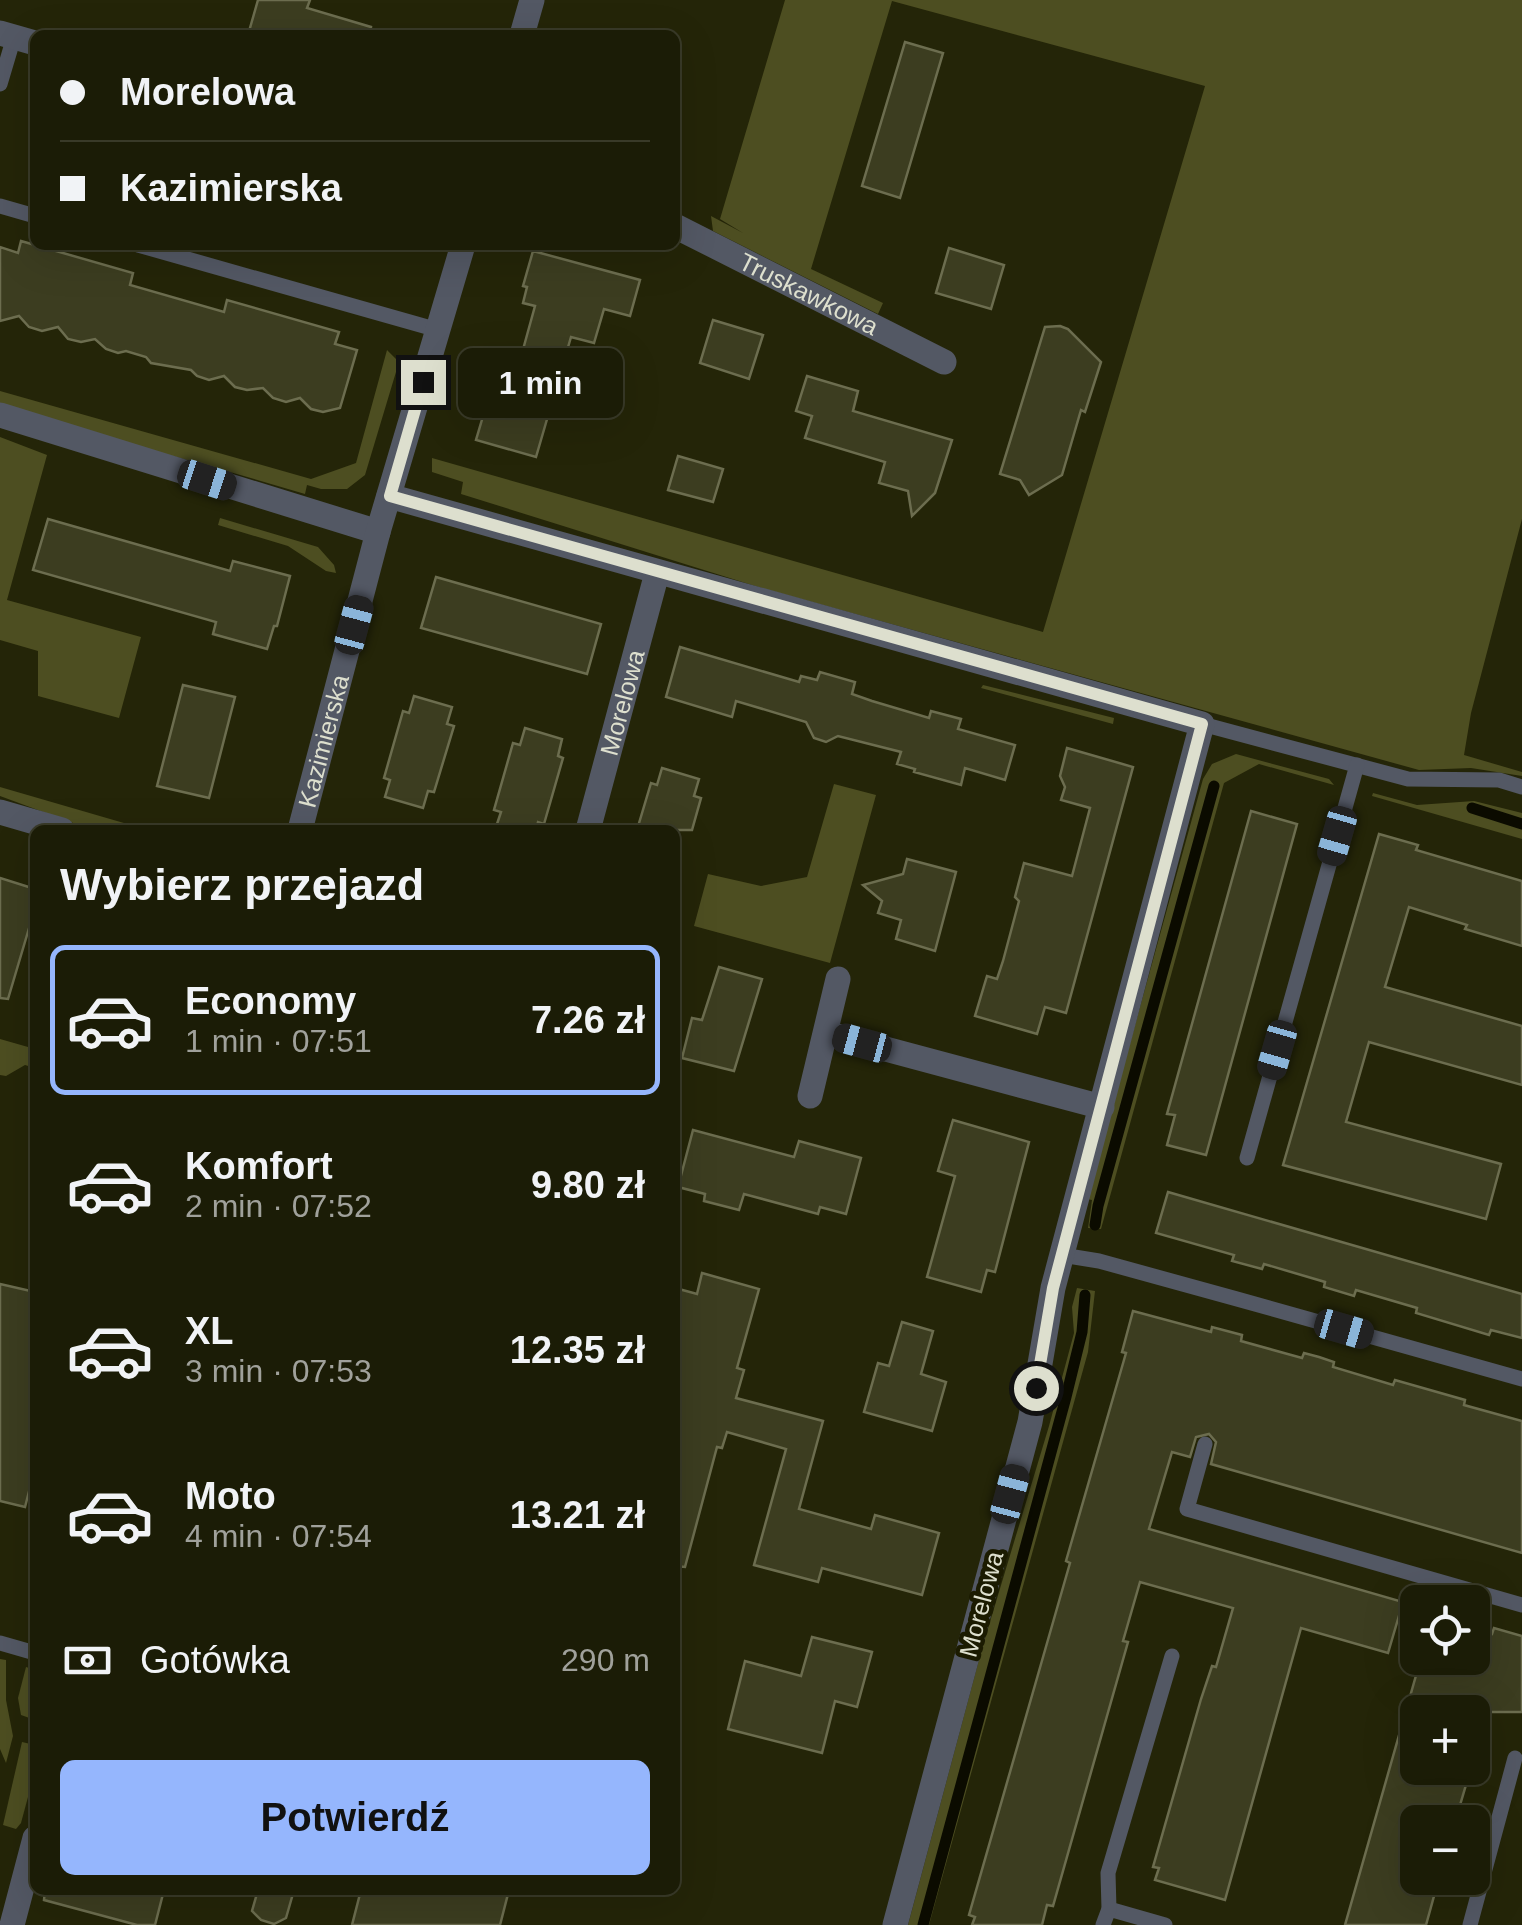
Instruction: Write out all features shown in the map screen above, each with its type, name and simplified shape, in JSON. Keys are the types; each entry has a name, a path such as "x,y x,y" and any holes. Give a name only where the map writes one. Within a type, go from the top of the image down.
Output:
{"street":[{"path":"523,30 532,0"},
{"name":"Truskawkowa","path":"680,229 944,362"},
{"name":"Kazimierska","path":"301,825 378,532 462,250"},
{"path":"0,414 378,532"},
{"path":"390,496 1202,724"},
{"name":"Morelowa","path":"589,825 657,573"},
{"name":"Morelowa","path":"894,1925 1030,1422 1062,1255 1202,724"},
{"path":"0,812 45,825"},
{"path":"810,1096 838,978"},
{"path":"826,1033 1102,1107"},
{"path":"12,1925 30,1857"}],"lane":[{"path":"0,84 16,38"},
{"path":"0,206 30,215"},
{"path":"156,250 438,330"},
{"path":"1202,724 1408,780 1499,780 1522,787"},
{"path":"1247,1158 1357,765"},
{"path":"1062,1255 1185,1284 1522,1380"},
{"path":"1205,1444 1187,1509 1522,1605"},
{"path":"0,1643 30,1652"},
{"path":"1165,1925 1106,1917 1108,1873 1172,1656"},
{"path":"1470,1925 1515,1758"}],"shaded area":[{"path":"785,0 1522,0 1522,519 1471,713 1464,755 1522,772 1522,776 1471,768 1419,770 765,589 461,494 463,482 432,472 432,458 1043,632 1205,86 892,1 811,269 883,303 878,314 713,231 711,216 743,233 720,219"},
{"path":"387,350 399,362 365,475 347,489 307,485 305,494 0,405 0,391 311,479 356,463"},
{"path":"0,437 47,455 7,600 141,637 119,718 38,696 38,651 0,640"},
{"path":"220,518 318,547 336,573 326,571 288,546 218,525"},
{"path":"983,685 1114,718 1113,724 981,688"},
{"path":"1236,754 1329,779 1334,785 1259,764 1224,783 1101,1229 1088,1228 1092,1200 1087,1199 1203,779 1212,764"},
{"path":"834,784 876,795 830,963 694,926 708,874 761,886 807,877"},
{"path":"0,787 131,825 78,825 0,796"},
{"path":"1373,793 1417,805 1474,801 1522,813 1522,839 1372,796"},
{"path":"0,1039 30,1048 30,1066 0,1075"},
{"path":"1077,1288 1095,1291 1088,1352 929,1925 908,1925 983,1645 1074,1333 1072,1307"},
{"path":"0,1659 6,1660 6,1700 13,1736 6,1763 0,1749"},
{"path":"26,1667 30,1668 30,1718 21,1715 18,1698"},
{"path":"22,1742 30,1744 30,1790 21,1823 16,1829 3,1825"}],"building":[{"path":"258,0 310,0 307,8 371,27 371,30 249,30"},
{"path":"905,42 943,53 900,198 862,186"},
{"path":"21,241 30,244 30,250 52,250 133,273 130,285 224,312 227,300 339,332 335,344 357,350 340,408 323,412 311,409 300,398 286,402 273,398 263,388 235,387 224,376 209,380 191,370 106,349 95,339 68,339 58,327 42,331 29,327 19,316 0,321 0,247 18,253"},
{"path":"949,248 1004,265 991,309 936,293"},
{"path":"533,251 640,280 630,316 604,309 594,343 571,337 536,457 476,440 497,369 516,375 535,306 523,303 527,287 523,286"},
{"path":"713,320 763,335 749,379 700,363"},
{"path":"1045,327 1068,329 1101,362 1085,412 1081,410 1062,475 1029,495 1020,480 1000,474"},
{"path":"807,376 858,391 853,411 952,440 935,493 912,516 908,491 879,483 885,462 805,438 812,416 796,411"},
{"path":"678,456 723,469 713,502 668,490"},
{"path":"48,519 230,571 233,561 290,576 267,649 213,634 216,622 33,570"},
{"path":"436,577 601,624 587,674 421,628"},
{"path":"680,647 799,682 801,676 817,680 820,672 855,682 852,694 872,701 929,718 931,711 961,719 958,729 1015,745 1005,780 965,768 961,785 897,764 901,752 838,736 826,742 814,738 806,722 736,701 732,717 666,697"},
{"path":"183,685 235,697 209,798 157,786"},
{"path":"414,696 452,707 447,724 454,726 434,792 428,791 423,808 385,797 390,780 384,778 403,711 409,713"},
{"path":"525,728 562,739 558,756 563,758 544,824 497,825 501,812 494,810 513,743 520,745"},
{"path":"1067,748 1133,767 1066,1013 1045,1007 1037,1034 975,1016 987,976 997,979 1003,961 1019,901 1015,897 1024,863 1072,876 1090,808 1061,800 1065,787 1060,776"},
{"path":"662,768 699,779 694,796 701,798 692,830 680,830 680,825 638,825 651,783 657,785"},
{"path":"1251,811 1297,824 1206,1155 1167,1145 1175,1115 1167,1114"},
{"path":"1379,834 1418,845 1416,850 1522,881 1522,946 1409,907 1385,987 1522,1026 1522,1085 1369,1042 1346,1122 1501,1164 1486,1219 1283,1165"},
{"path":"907,859 956,872 935,951 896,939 901,920 878,913 882,901 863,885 903,874"},
{"path":"0,878 30,887 30,925 8,999 0,998"},
{"path":"719,967 762,979 734,1071 682,1058 692,1018 702,1020"},
{"path":"953,1120 1029,1142 995,1272 987,1270 981,1292 927,1277 955,1176 938,1171"},
{"path":"693,1130 794,1157 799,1141 861,1158 846,1214 820,1207 818,1214 744,1194 739,1210 704,1201 705,1194 680,1188"},
{"path":"1168,1192 1522,1294 1522,1338 1491,1330 1489,1335 1416,1313 1417,1308 1356,1290 1354,1296 1324,1287 1325,1282 1264,1264 1262,1269 1232,1261 1234,1255 1156,1233"},
{"path":"702,1273 759,1289 737,1368 744,1370 736,1398 823,1421 799,1509 871,1529 875,1515 939,1533 922,1595 822,1568 818,1582 754,1565 786,1449 727,1432 722,1448 717,1447 685,1567 680,1566 680,1289 697,1294"},
{"path":"0,1284 30,1291 30,1488 25,1507 0,1501"},
{"path":"1133,1311 1211,1332 1212,1327 1242,1335 1241,1341 1302,1358 1304,1353 1319,1357 1334,1362 1333,1367 1465,1400 1464,1405 1522,1421 1522,1553 1211,1464 1216,1442 1209,1434 1196,1437 1190,1457 1172,1452 1149,1529 1400,1601 1388,1653 1301,1628 1225,1900 1155,1880 1159,1868 1153,1867 1201,1699 1212,1666 1216,1667 1233,1608 1140,1582 1123,1641 1128,1642 1053,1906 1047,1905 1042,1925 972,1925 975,1917 969,1915 1070,1563 1066,1561 1126,1353 1122,1352"},
{"path":"902,1322 933,1331 921,1374 946,1382 932,1431 864,1412 878,1363 889,1366"},
{"path":"1494,1628 1522,1636 1522,1712 1490,1712 1490,1695 1410,1695 1416,1675 1490,1675 1490,1633"},
{"path":"812,1637 872,1652 857,1707 835,1701 822,1753 728,1729 745,1661 801,1676"},
{"path":"1400,1732 1400,1785 1466,1785 1460,1805 1400,1805 1400,1895 1434,1895 1426,1925 1345,1925"},
{"path":"44,1895 163,1895 155,1925 137,1925 44,1900"},
{"path":"257,1895 293,1895 286,1918 274,1924 261,1920 252,1911"},
{"path":"360,1895 508,1895 500,1925 352,1925"}],"waterway":[{"path":"1095,1225 1214,786"},
{"path":"1472,808 1522,824"},
{"path":"923,1925 1066,1397 1082,1332 1085,1295"}],"route":[{"path":"423,382 390,496 1202,724 1053,1288 1036,1388"}]}
